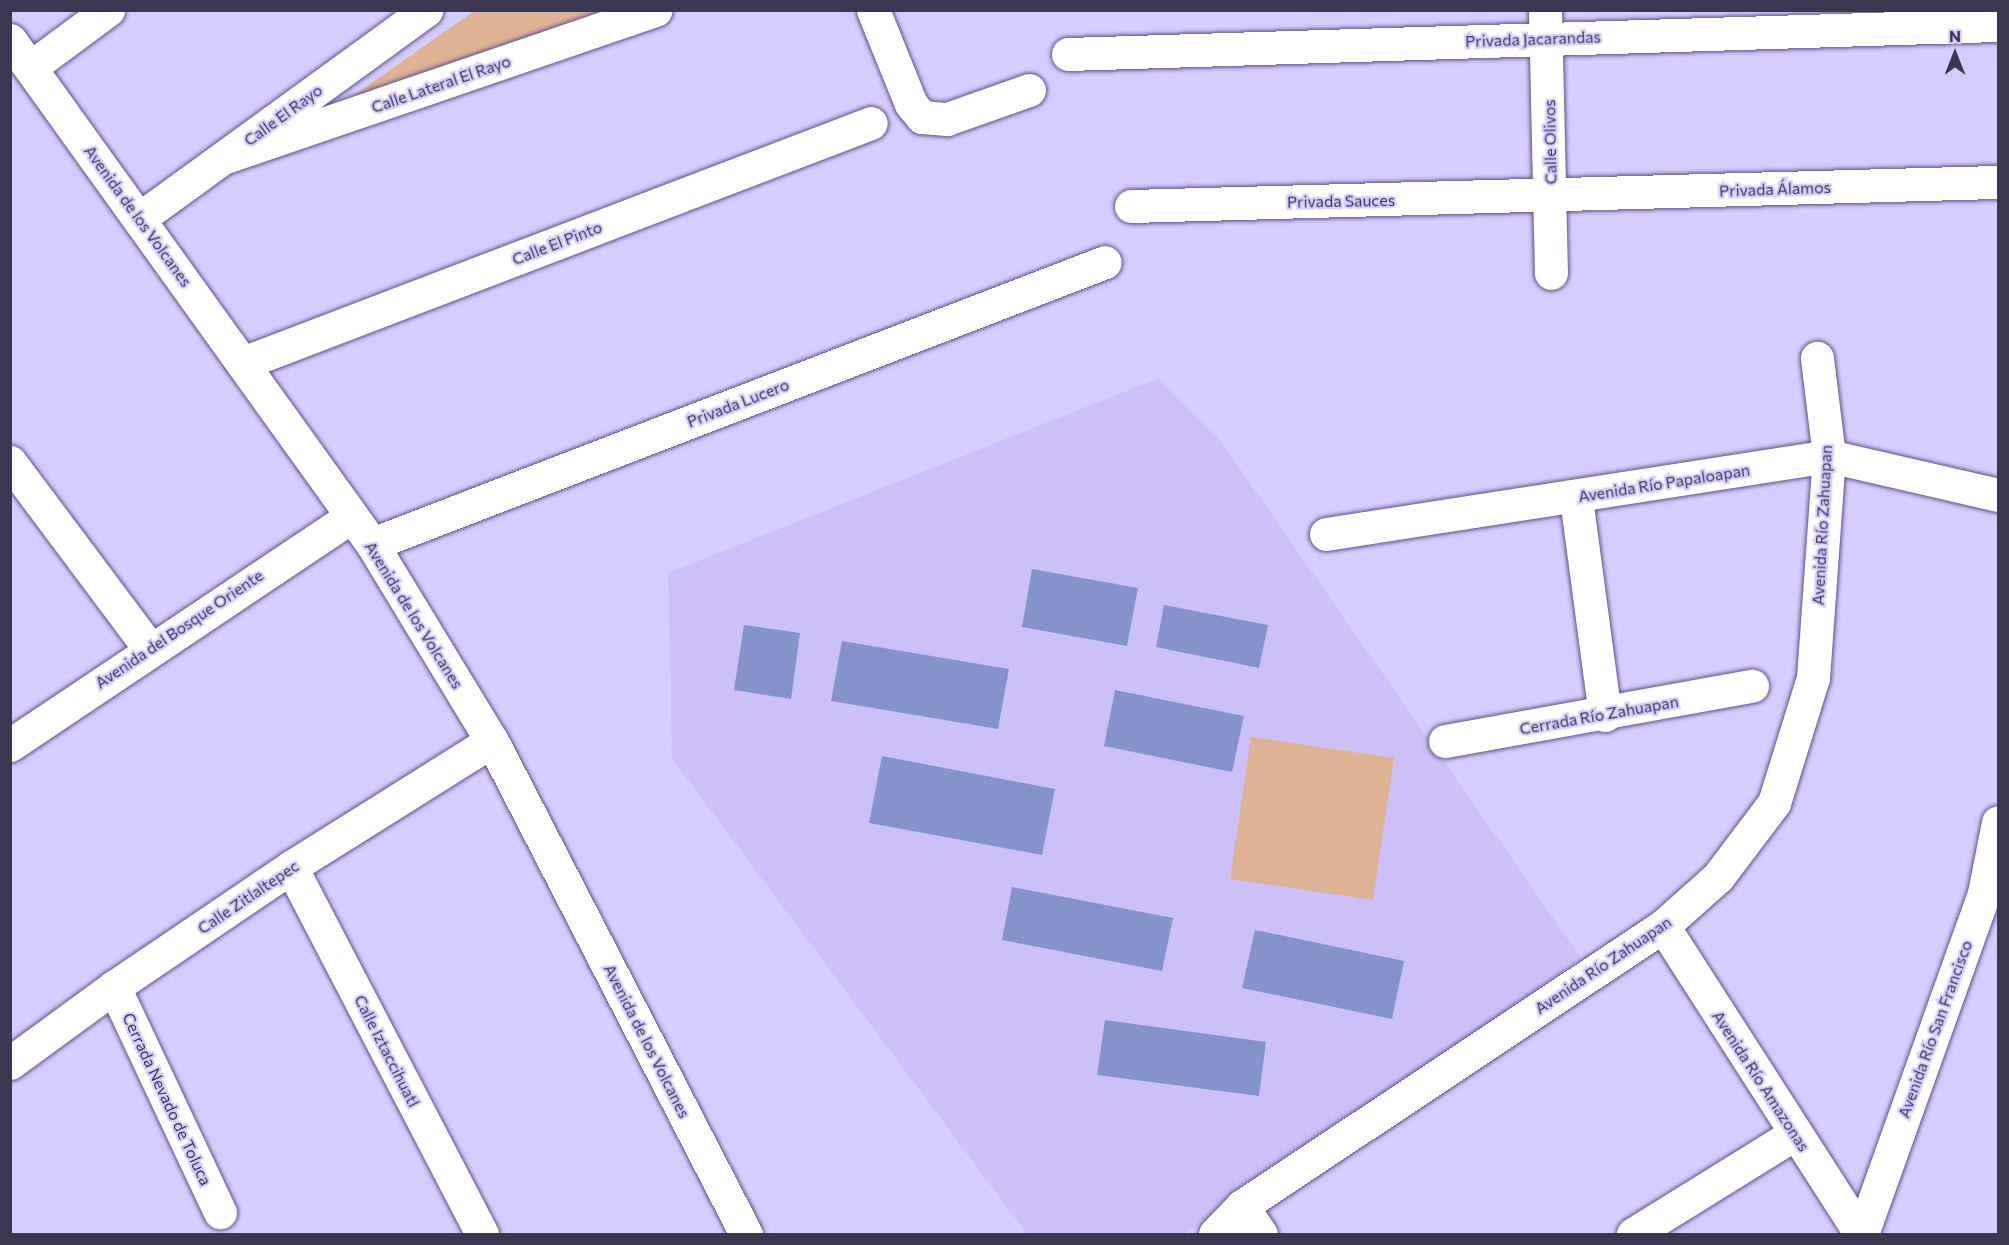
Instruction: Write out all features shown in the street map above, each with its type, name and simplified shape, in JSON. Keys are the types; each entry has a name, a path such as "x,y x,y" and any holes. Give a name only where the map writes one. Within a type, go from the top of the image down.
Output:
{"street":[{"path":"31,67 108,10"},
{"name":"Calle El Rayo","path":"140,218 426,10"},
{"name":"Calle Lateral El Rayo","path":"226,156 656,10"},
{"path":"873,10 911,104 922,117 947,119 1029,90"},
{"name":"Privada Jacarandas","path":"1068,54 1546,25 1998,25"},
{"name":"Calle Olivos","path":"1546,25 1551,273"},
{"name":"Avenida de los Volcanes","path":"10,40 140,218 350,517 372,544 492,741 746,1234"},
{"name":"Calle El Pinto","path":"243,363 870,123"},
{"name":"Privada Álamos","path":"1551,195 1998,182"},
{"name":"Privada Sauces","path":"1131,206 1551,195"},
{"name":"Privada Lucero","path":"372,544 1105,262"},
{"name":"Avenida Río Zahuapan","path":"1215,1234 1242,1206 1663,926 1718,877 1774,804 1813,678 1829,456 1817,358"},
{"name":"Avenida Río Papaloapan","path":"1326,534 1576,498 1829,456 1998,495"},
{"path":"10,462 150,649"},
{"path":"1576,498 1605,715"},
{"name":"Avenida del Bosque Oriente","path":"10,745 350,517"},
{"name":"Cerrada Río Zahuapan","path":"1445,741 1605,715 1752,686"},
{"name":"Calle Zitlaltepec","path":"10,1063 114,987 291,867 492,741"},
{"name":"Avenida Río San Francisco","path":"1862,1234 1984,893 1998,822"},
{"name":"Calle Iztaccihuatl","path":"291,867 482,1234"},
{"name":"Avenida Río Amazonas","path":"1663,926 1794,1134 1862,1234"},
{"name":"Cerrada Nevado de Toluca","path":"114,987 220,1212"},
{"path":"1633,1234 1794,1134"},
{"path":"1242,1206 1261,1234"}],"shaded area":[{"path":"474,11 608,11 339,106"},
{"path":"1159,378 1218,437 1581,958 1184,1234 1027,1234 672,759 668,573"},
{"path":"1251,737 1394,758 1373,900 1230,879"}],"building":[{"path":"1032,569 1138,588 1127,646 1022,627"},
{"path":"1164,605 1268,625 1259,668 1156,647"},
{"path":"744,625 800,633 791,699 734,690"},
{"path":"842,641 1009,669 998,729 831,701"},
{"path":"1115,690 1244,716 1232,772 1104,746"},
{"path":"882,756 1055,789 1042,855 869,823"},
{"path":"1012,887 1173,918 1162,971 1002,940"},
{"path":"1255,930 1404,961 1392,1019 1242,988"},
{"path":"1105,1020 1266,1042 1259,1096 1097,1075"}]}
